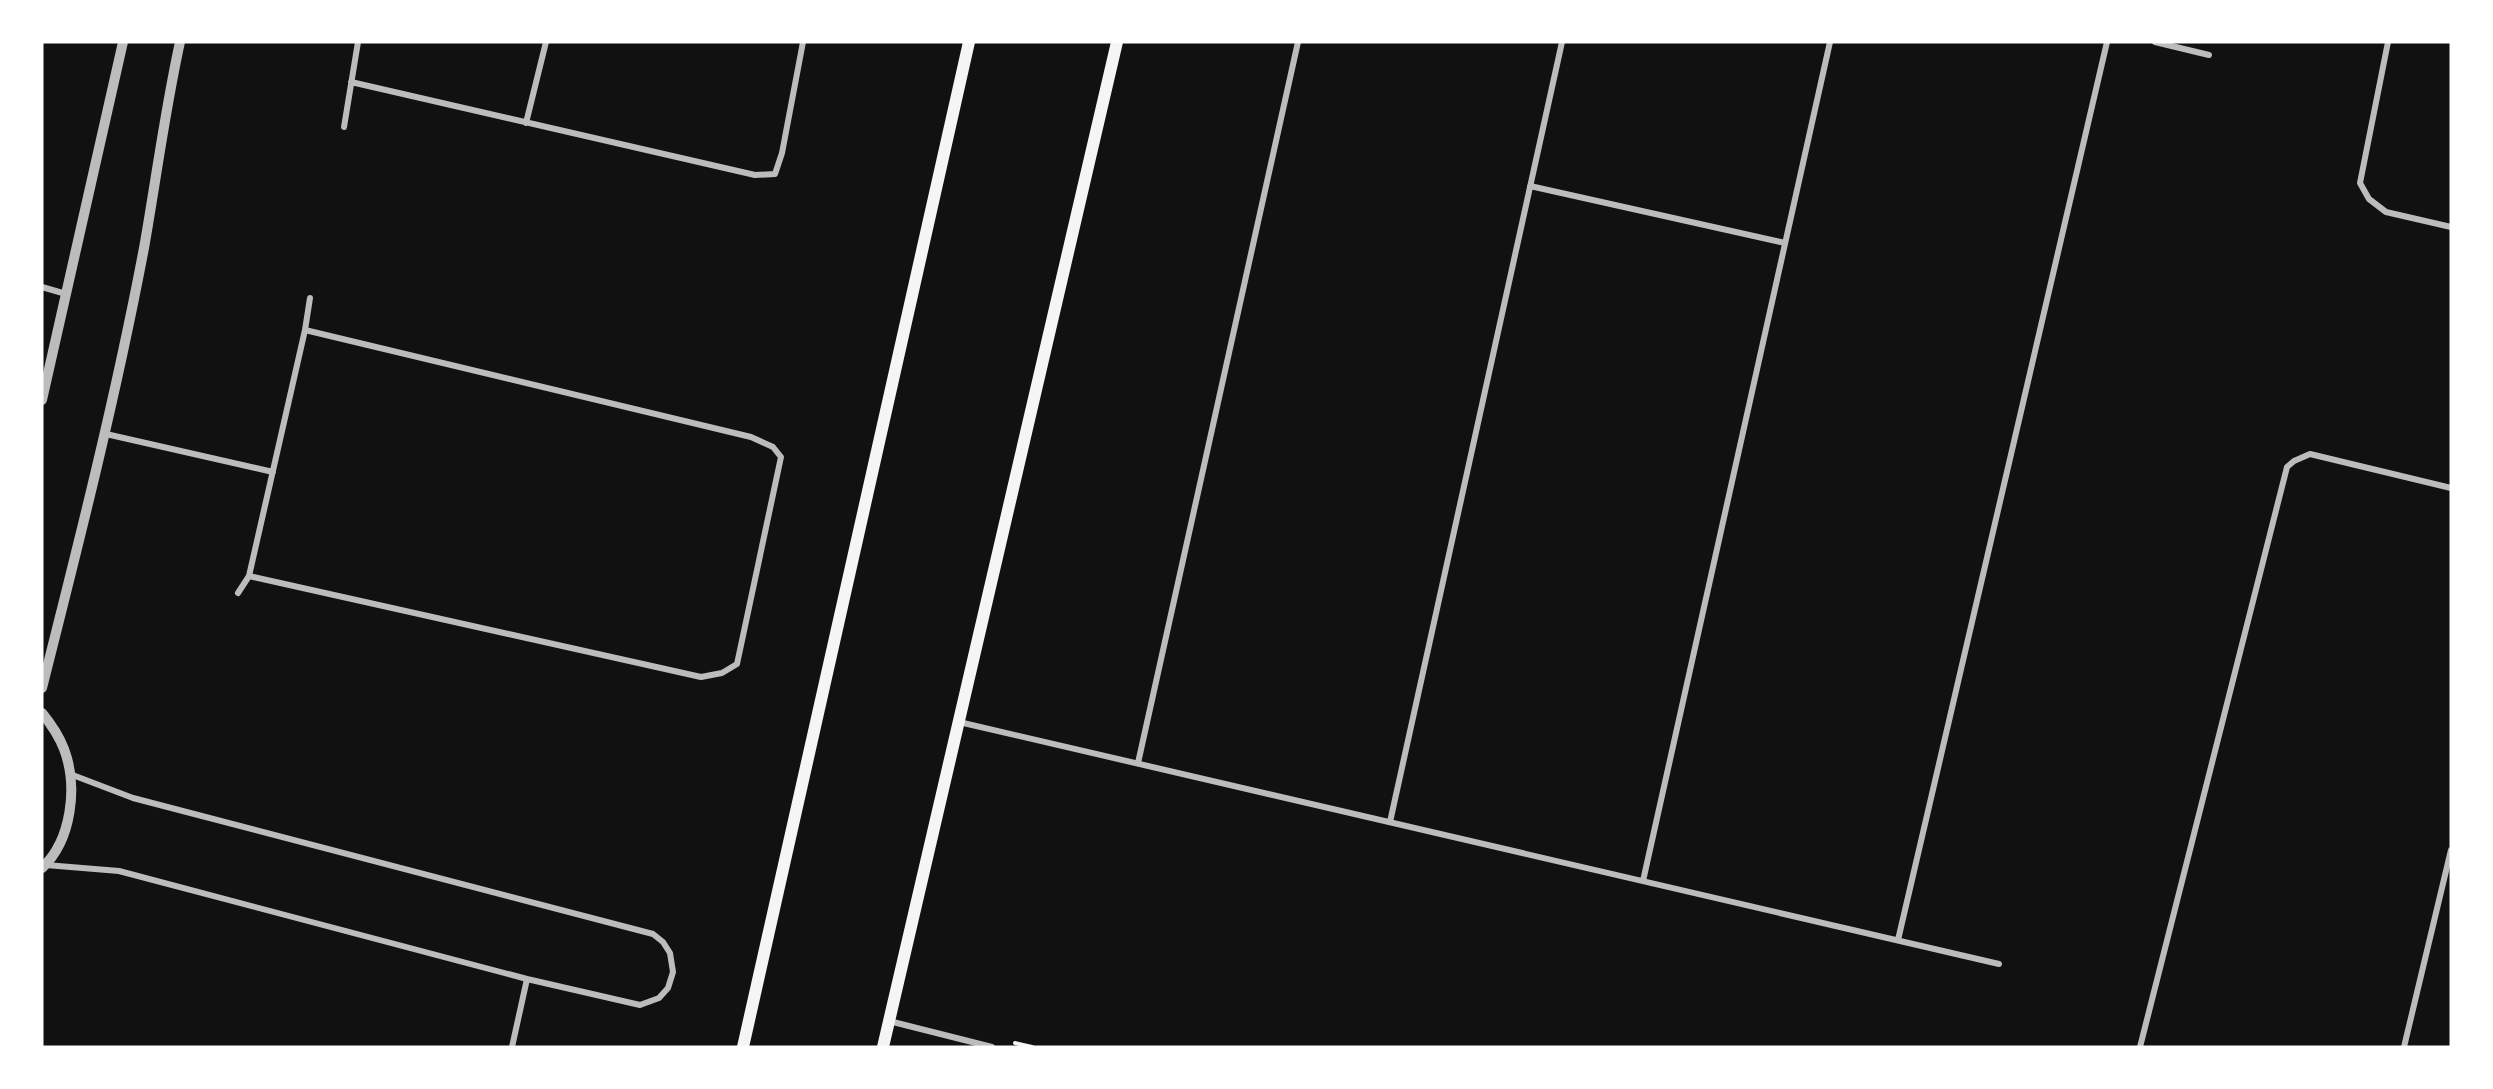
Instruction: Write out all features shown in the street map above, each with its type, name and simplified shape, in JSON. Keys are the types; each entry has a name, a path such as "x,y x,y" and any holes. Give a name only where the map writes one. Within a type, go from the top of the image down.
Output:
{"main road":[{"path":"743,1047 969,42"},
{"path":"884,1047 1117,42"}],"street":[{"path":"42,400 123,42"},
{"path":"42,688 106,434 144,248 180,42"},
{"path":"344,127 358,42"},
{"path":"526,123 546,42"},
{"path":"351,82 755,175 775,174 782,153 803,42"},
{"path":"1138,764 1298,42"},
{"path":"1390,822 1562,42"},
{"path":"1643,881 1830,42"},
{"path":"1898,940 2107,42"},
{"path":"2155,42 2209,55"},
{"path":"2388,42 2360,183 2369,199 2386,212 2451,227"},
{"path":"1530,186 1785,243"},
{"path":"42,287 66,294"},
{"path":"238,593 249,576 305,330 310,298"},
{"path":"249,576 700,677 722,674 737,664 781,457 773,447 751,436 305,330"},
{"path":"106,434 273,472"},
{"path":"2140,1047 2287,467 2310,454 2451,488"},
{"path":"42,713 53,727 64,749 72,793 70,813 57,849 44,867"},
{"path":"958,722 1999,964"},
{"path":"44,867 119,871 527,979 640,1005 659,998 668,988 673,972 670,953 663,942 653,934 133,798 70,774"},
{"path":"2404,1047 2451,850"},
{"path":"512,1047 527,979"},
{"path":"889,1021 992,1047"}]}
